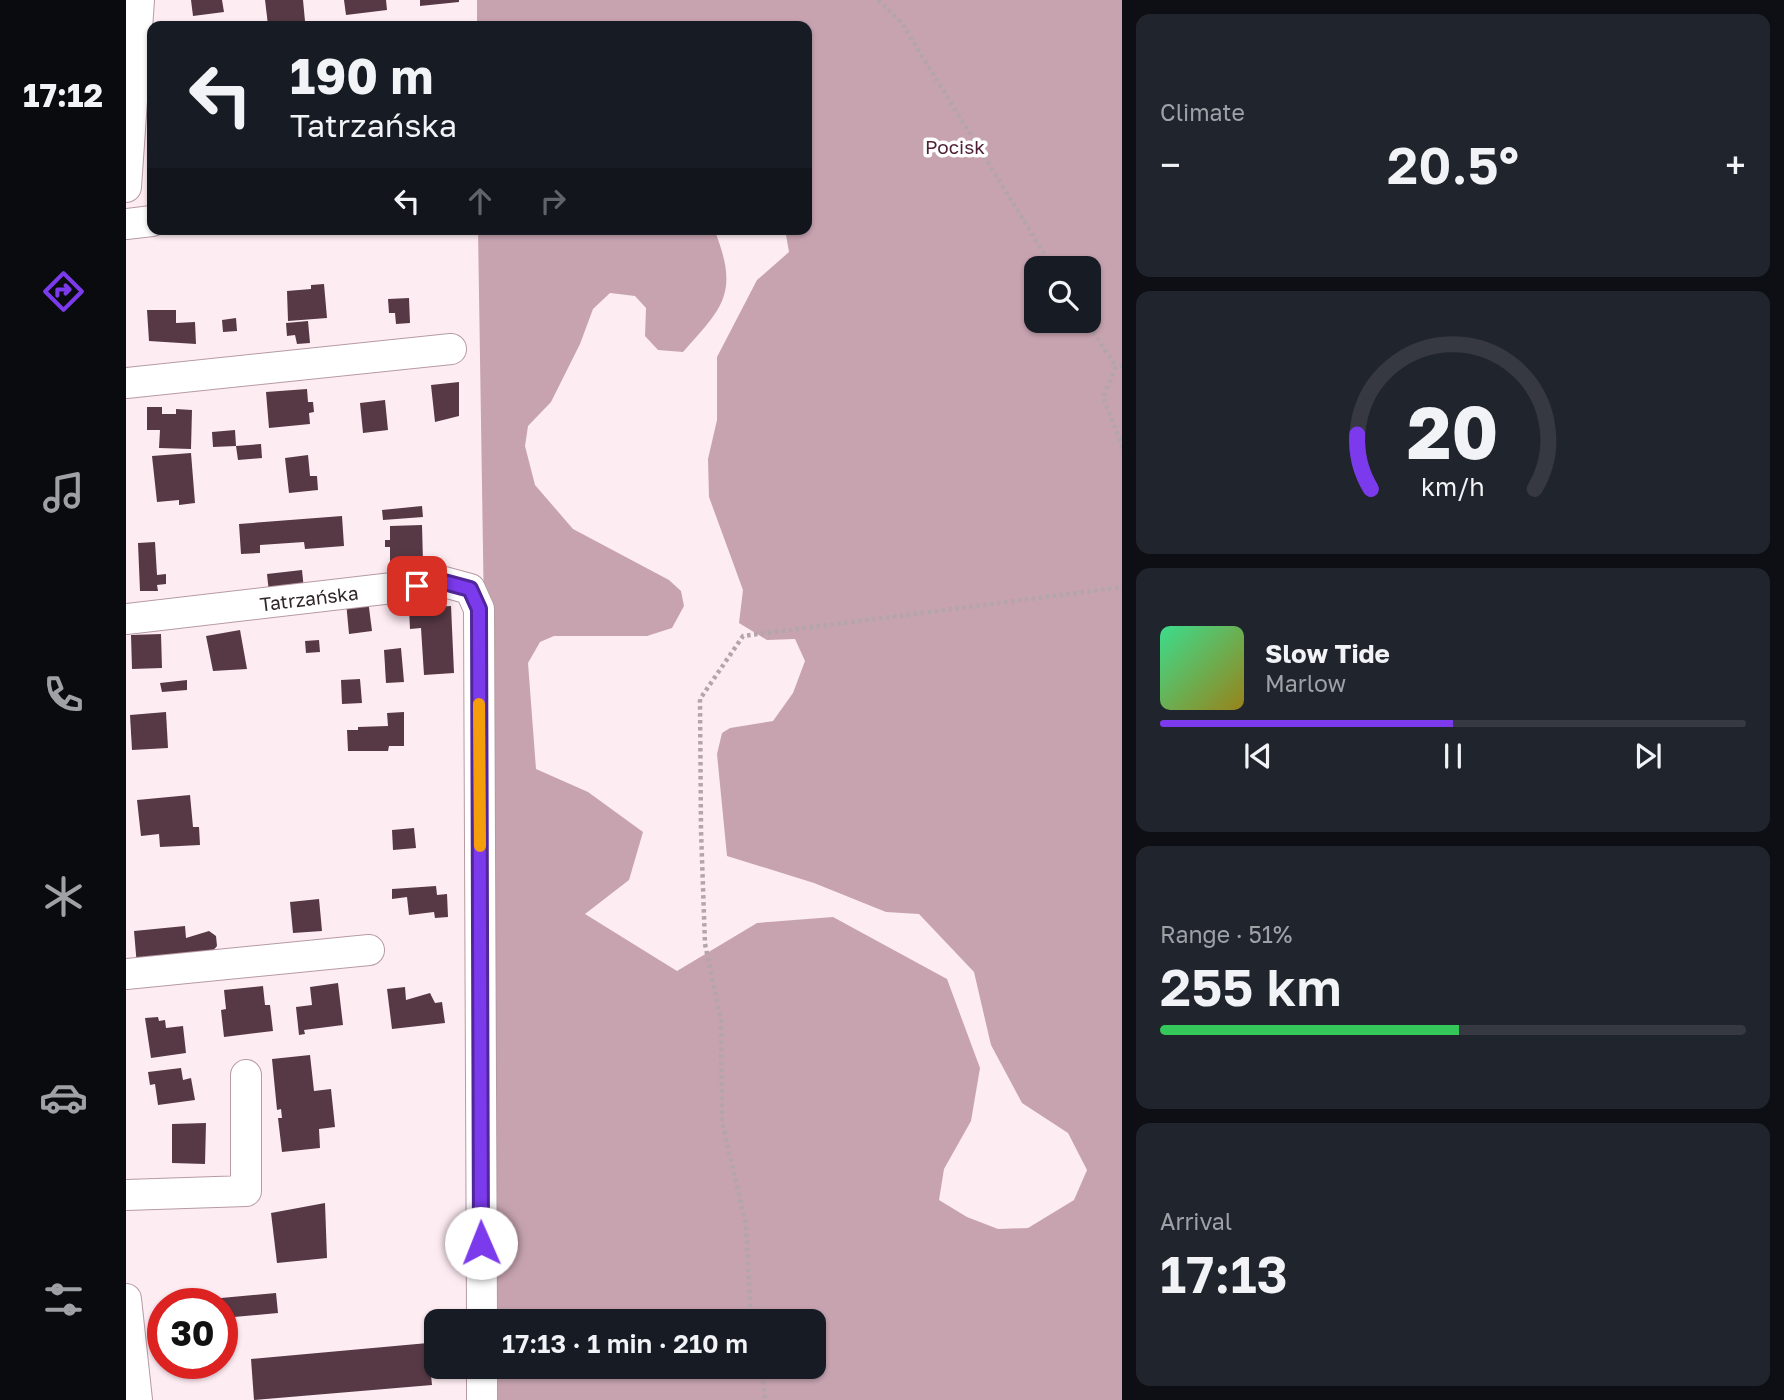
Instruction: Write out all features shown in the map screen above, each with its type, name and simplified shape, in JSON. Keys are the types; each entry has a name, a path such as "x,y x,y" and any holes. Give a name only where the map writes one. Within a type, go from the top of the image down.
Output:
{"street":[{"path":"126,187 143,64 139,0"},
{"path":"126,224 147,222"},
{"path":"126,383 451,349"},
{"name":"Tatrzańska","path":"126,619 444,582 470,589 479,609 482,1309"},
{"path":"126,974 369,950"},
{"path":"126,1195 246,1191 246,1076"},
{"path":"126,1299 137,1400"},
{"path":"482,1379 482,1400"}],"path":[{"path":"878,0 901,22 1046,256"},
{"path":"1094,333 1116,367"},
{"path":"1122,365 1116,367 1103,397 1122,448"},
{"path":"750,1309 746,1225 722,1121 721,1020 705,944 700,699 743,636 1122,586"},
{"path":"763,1379 765,1400"}],"green space":[{"name":"Pocisk","path":"477,0 1122,0 1122,1400 497,1400 496,1379 826,1379 826,1309 495,1309 478,235 716,235 726,272 723,299 717,311 683,352 658,350 645,336 646,308 635,296 610,293 593,309 580,344 551,402 528,426 525,446 535,485 573,529 669,580 681,591 684,606 672,628 647,636 554,636 540,642 528,663 536,769 588,792 643,832 629,880 585,914 677,971 757,923 833,917 947,979 980,1068 971,1121 944,1169 939,1200 967,1217 998,1229 1028,1228 1074,1200 1087,1170 1068,1133 1022,1103 991,1045 974,972 919,914 886,912 814,883 727,856 717,754 722,733 730,728 773,721 793,693 805,661 795,639 767,640 739,623 743,590 709,497 708,459 717,420 717,357 757,280 789,252 786,235 812,235 812,21 477,21"}],"building":[{"path":"191,0 222,0 224,12 193,16"},
{"path":"265,0 303,0 305,21 268,21"},
{"path":"344,0 386,0 387,10 346,15"},
{"path":"420,0 459,0 459,2 420,6"},
{"path":"324,284 327,318 288,321 287,291 311,289 311,285"},
{"path":"409,298 410,323 396,324 395,313 389,313 388,299"},
{"path":"147,310 176,310 176,323 195,322 196,344 149,341"},
{"path":"236,318 237,331 223,332 222,320"},
{"path":"308,321 310,343 297,344 295,335 287,336 286,323"},
{"path":"459,382 459,416 435,422 431,385"},
{"path":"307,389 308,402 313,402 314,412 309,413 310,424 269,428 266,392"},
{"path":"385,400 388,430 363,433 360,403"},
{"path":"147,407 162,407 162,414 176,414 176,409 192,410 191,449 159,448 160,430 147,430"},
{"path":"235,430 236,446 213,447 212,432"},
{"path":"261,444 262,458 238,460 236,446"},
{"path":"191,453 195,503 179,505 179,500 157,502 152,456"},
{"path":"308,455 310,476 317,476 318,490 289,493 285,458"},
{"path":"422,506 423,517 383,520 382,510"},
{"path":"342,516 344,546 305,549 304,542 260,545 260,553 241,554 239,524"},
{"path":"422,525 423,562 390,563 390,547 385,547 385,540 390,540 390,526"},
{"path":"155,542 157,575 166,574 166,584 157,585 158,591 140,591 138,543"},
{"path":"302,570 304,590 269,593 267,574"},
{"path":"368,600 372,631 349,634 346,602"},
{"path":"451,606 454,673 424,675 421,628 410,629 409,608"},
{"path":"240,630 247,669 213,671 206,636"},
{"path":"161,634 162,668 132,669 131,635"},
{"path":"319,640 320,652 306,653 305,641"},
{"path":"401,648 404,682 386,683 384,650"},
{"path":"360,679 362,703 342,704 341,680"},
{"path":"187,680 187,690 162,692 160,683"},
{"path":"166,712 168,748 132,750 130,715"},
{"path":"404,712 404,746 389,746 388,751 348,751 347,730 388,726 387,713"},
{"path":"190,795 193,827 199,827 200,845 160,847 159,834 141,836 137,800"},
{"path":"414,828 416,848 393,850 392,830"},
{"path":"436,886 437,895 447,894 448,917 435,918 434,912 409,915 407,897 392,899 392,889"},
{"path":"319,899 322,931 293,933 290,902"},
{"path":"185,926 186,938 209,931 216,936 217,946 211,953 137,966 134,931"},
{"path":"338,983 343,1025 304,1030 305,1034 299,1035 296,1007 312,1005 310,987"},
{"path":"263,986 265,1005 270,1005 273,1031 224,1037 221,1010 226,1009 224,990"},
{"path":"405,987 406,1000 430,993 435,1003 442,1002 445,1023 392,1029 387,989"},
{"path":"158,1017 159,1021 165,1020 166,1028 183,1026 186,1053 151,1058 145,1018"},
{"path":"310,1055 314,1091 331,1089 335,1127 319,1129 320,1148 282,1152 278,1118 282,1118 281,1109 277,1110 272,1059"},
{"path":"181,1068 183,1080 191,1078 195,1100 158,1105 155,1084 150,1085 148,1072"},
{"path":"206,1123 205,1164 172,1163 172,1124"},
{"path":"325,1203 327,1258 277,1263 271,1213"},
{"path":"276,1293 278,1313 238,1317 238,1296"},
{"path":"424,1343 424,1379 431,1379 432,1385 254,1400 251,1359"}],"slow traffic":[{"path":"479,704 480,846"}],"route":[{"path":"417,586 444,582 470,589 479,609 481,1243"}]}
